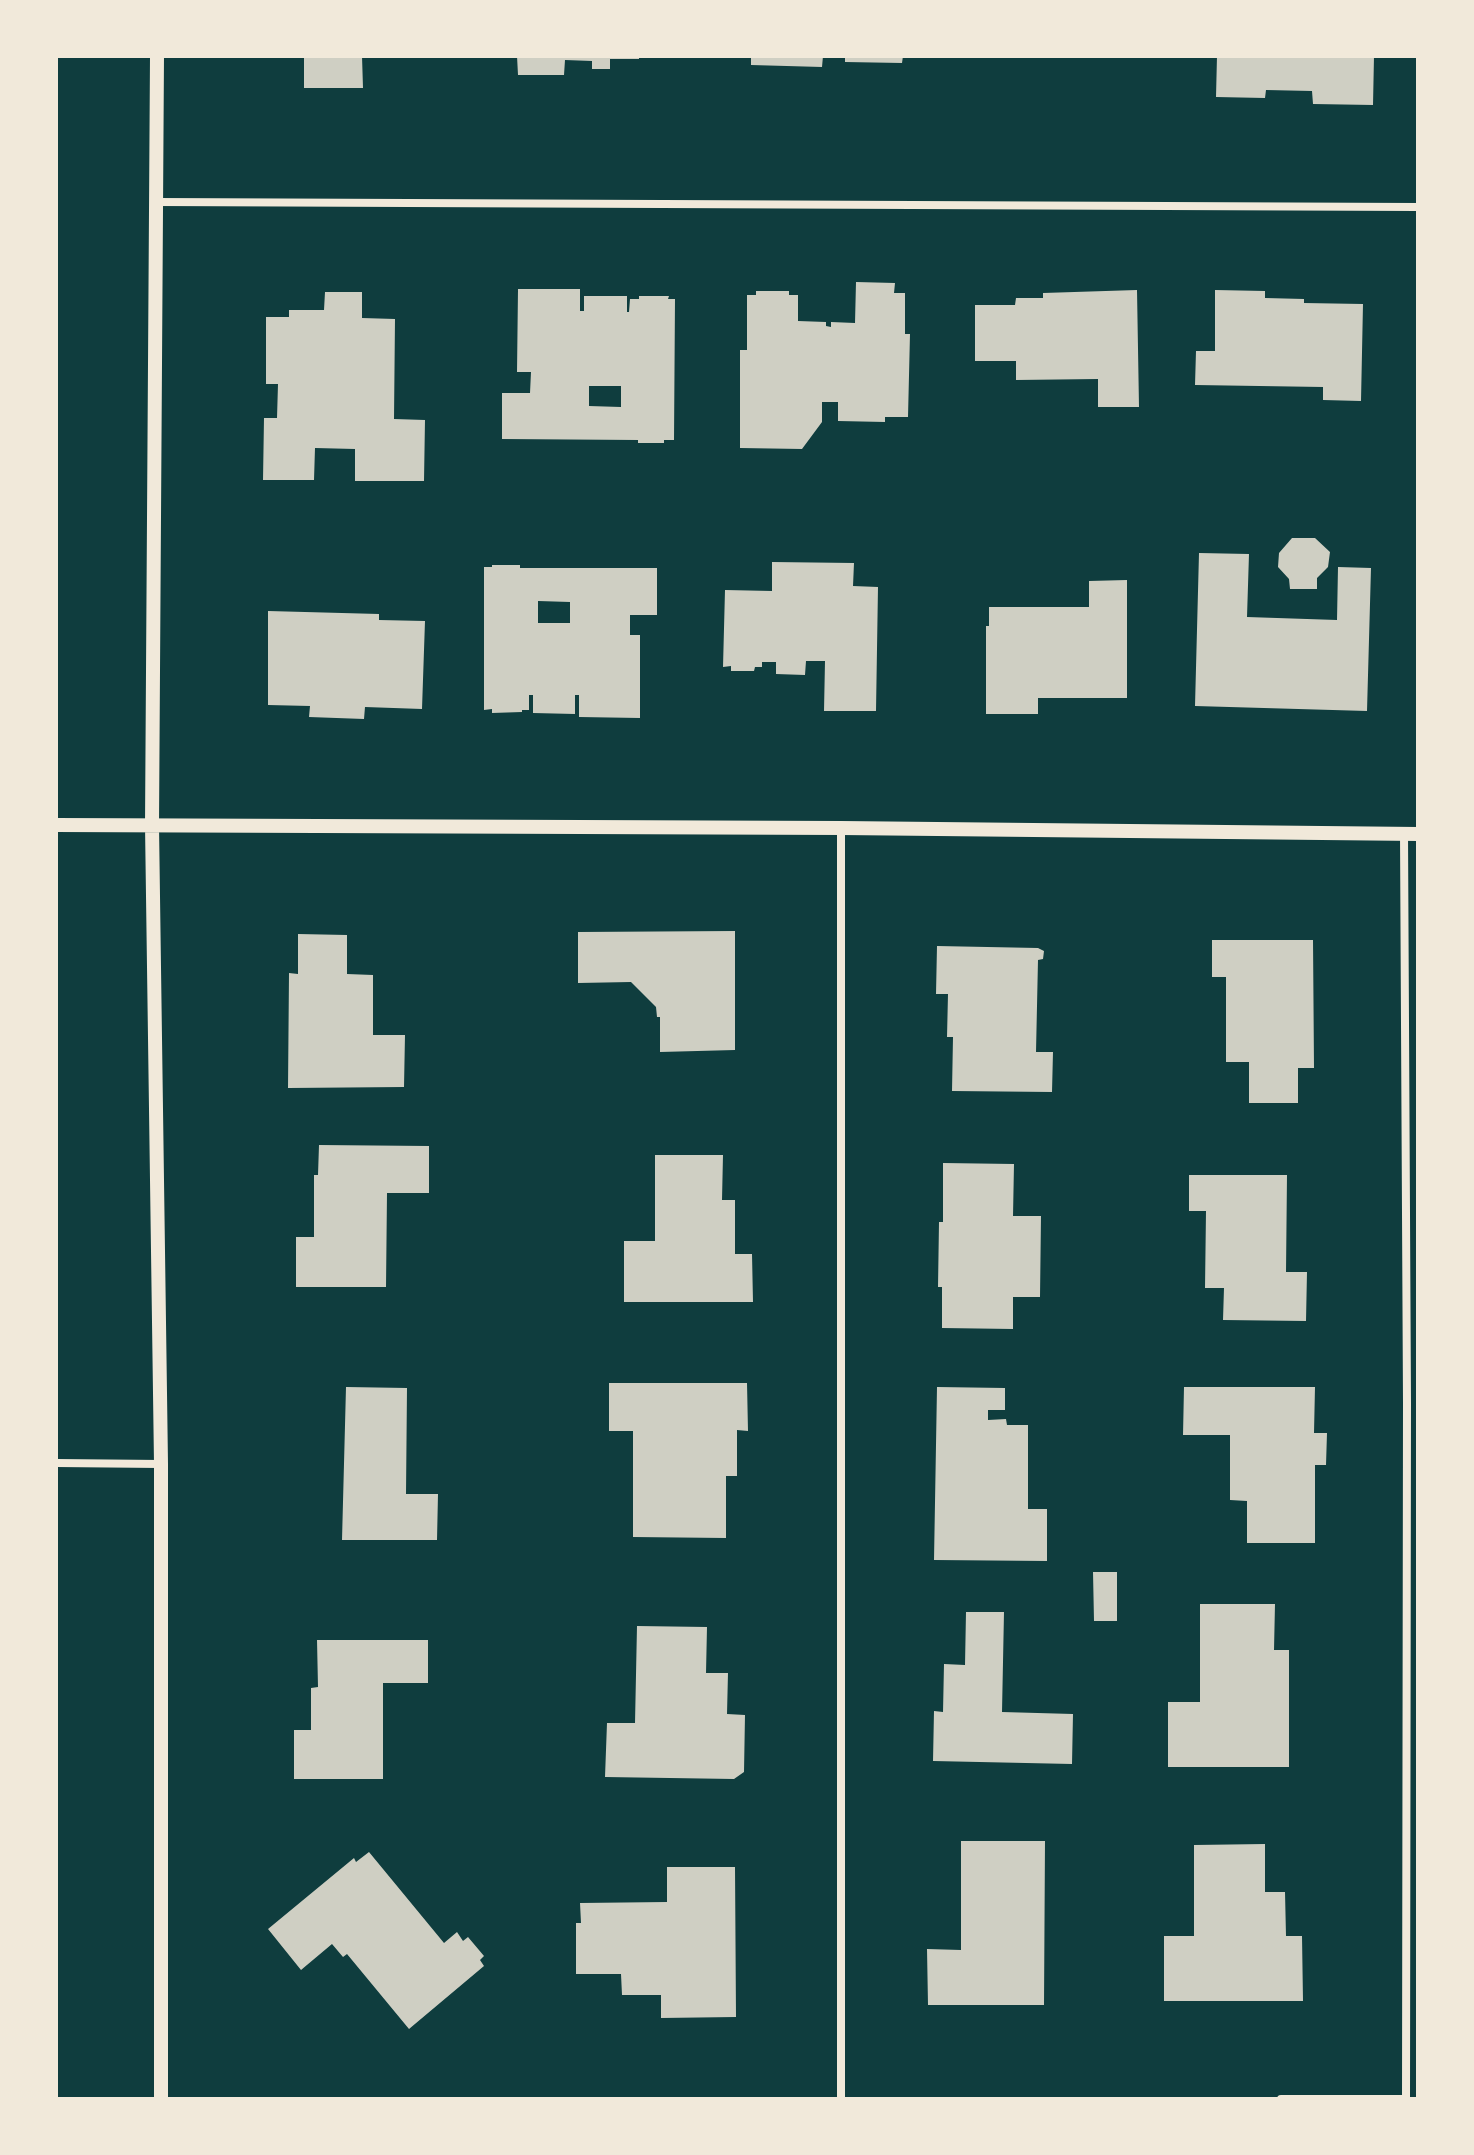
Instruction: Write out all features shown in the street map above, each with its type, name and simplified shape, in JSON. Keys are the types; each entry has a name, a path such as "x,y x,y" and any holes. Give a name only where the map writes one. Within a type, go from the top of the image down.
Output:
{"street":[{"path":"157,56 152,825 161,1464 161,2099"},
{"path":"156,202 1418,207"},
{"path":"56,825 1411,834 1406,2099 1281,2099"},
{"path":"841,828 841,2099"},
{"path":"1407,1403 1418,1403"},
{"path":"56,1463 161,1464"},
{"path":"1407,1958 1418,1959"}],"building":[{"path":"304,56 362,56 363,88 304,88"},
{"path":"517,56 639,56 639,59 610,59 610,69 592,69 592,61 565,60 564,75 518,75"},
{"path":"751,56 823,56 822,67 751,65"},
{"path":"845,56 903,56 902,63 845,62"},
{"path":"1217,56 1374,56 1373,105 1313,104 1312,91 1266,90 1265,98 1216,97"},
{"path":"856,282 895,283 894,293 905,293 905,334 910,334 908,417 885,417 885,422 838,421 838,402 822,402 822,422 802,449 740,448 740,350 747,350 747,295 756,295 756,291 789,291 789,295 798,295 798,321 826,322 826,326 831,327 831,322 855,323"},
{"path":"518,289 580,289 580,311 584,311 584,296 627,296 627,312 630,299 639,299 639,296 669,296 668,299 675,299 674,440 638,443 638,440 502,439 502,393 530,393 531,372 517,372","holes":["589,386 621,386 621,407 589,406"]},
{"path":"1137,290 1139,407 1098,407 1098,379 1016,380 1016,361 975,361 975,305 1015,305 1016,298 1043,298 1043,293"},
{"path":"1215,290 1265,291 1265,298 1304,299 1304,303 1363,304 1361,401 1323,400 1323,387 1195,385 1196,351 1215,351"},
{"path":"325,292 362,292 362,318 395,319 394,419 425,420 424,481 355,481 355,449 315,448 314,480 263,480 264,418 277,418 278,384 266,384 266,317 289,317 289,310 324,310"},
{"path":"1292,538 1315,538 1330,552 1328,567 1317,578 1317,589 1290,589 1289,579 1278,567 1279,553"},
{"path":"1199,553 1249,554 1247,617 1337,620 1338,567 1371,568 1367,711 1195,706"},
{"path":"772,562 854,563 853,586 878,587 876,711 824,711 825,661 806,661 805,675 776,674 776,662 762,662 762,667 755,667 754,671 731,671 731,666 723,667 725,590 772,591"},
{"path":"484,567 657,568 657,615 630,615 630,635 640,635 640,718 579,717 579,695 575,695 575,714 533,713 533,695 529,695 529,710 492,713 492,709 484,710","holes":["538,601 570,602 570,623 538,623"]},
{"path":"1127,580 1127,698 1038,698 1038,714 986,714 986,626 989,626 989,607 1089,607 1089,581"},
{"path":"268,611 379,614 379,620 425,621 422,709 365,707 364,719 309,717 310,706 268,705"},
{"path":"735,931 735,1050 660,1052 660,1017 657,1017 656,1007 631,982 578,983 578,932"},
{"path":"298,934 347,935 347,974 373,975 373,1035 405,1035 404,1087 288,1088 289,973 298,974"},
{"path":"1212,940 1313,940 1314,1068 1298,1068 1298,1103 1249,1103 1249,1062 1226,1062 1226,977 1212,977"},
{"path":"937,946 1038,948 1044,951 1043,959 1038,960 1036,1052 1053,1052 1052,1092 952,1091 953,1037 947,1037 948,994 936,994"},
{"path":"319,1145 429,1146 429,1193 387,1193 386,1287 296,1287 296,1237 314,1237 314,1175 318,1175"},
{"path":"655,1155 723,1155 722,1200 735,1200 735,1254 752,1254 753,1302 624,1302 624,1241 655,1241"},
{"path":"943,1163 1014,1164 1013,1216 1041,1216 1040,1297 1013,1297 1013,1329 942,1328 942,1287 938,1287"},
{"path":"1189,1175 1287,1175 1286,1272 1307,1272 1306,1321 1223,1320 1224,1288 1205,1288 1206,1211 1189,1211"},
{"path":"609,1383 747,1383 748,1431 737,1430 737,1476 726,1476 726,1538 633,1537 633,1431 609,1431"},
{"path":"346,1387 407,1388 406,1494 438,1494 437,1540 342,1540"},
{"path":"937,1387 1005,1388 1005,1410 988,1410 988,1420 1006,1419 1007,1425 1028,1425 1028,1509 1047,1509 1047,1561 934,1560"},
{"path":"1184,1387 1315,1387 1314,1433 1327,1433 1326,1465 1315,1465 1315,1543 1247,1543 1247,1501 1230,1500 1230,1435 1183,1435"},
{"path":"1093,1572 1117,1572 1117,1621 1094,1621"},
{"path":"1200,1604 1275,1604 1274,1650 1289,1650 1289,1767 1168,1767 1168,1702 1200,1702"},
{"path":"966,1612 1004,1612 1002,1712 1073,1714 1072,1764 933,1761 934,1711 943,1712 944,1664 965,1665"},
{"path":"637,1626 707,1627 706,1673 728,1673 727,1714 745,1715 744,1772 734,1779 605,1777 607,1723 635,1723"},
{"path":"317,1640 428,1640 428,1683 383,1683 383,1779 294,1779 294,1730 311,1730 311,1688 318,1687"},
{"path":"961,1841 1045,1841 1044,2005 928,2005 927,1949 961,1950"},
{"path":"1265,1844 1265,1892 1285,1892 1286,1936 1302,1936 1303,2001 1164,2001 1164,1936 1194,1936 1194,1845"},
{"path":"369,1852 444,1943 457,1932 463,1941 468,1937 484,1956 480,1960 484,1966 409,2029 347,1954 343,1957 332,1944 301,1970 268,1929 354,1858 356,1862"},
{"path":"667,1867 735,1867 736,2017 661,2018 661,1995 622,1995 621,1974 576,1974 576,1923 581,1923 580,1903 667,1902"}]}
